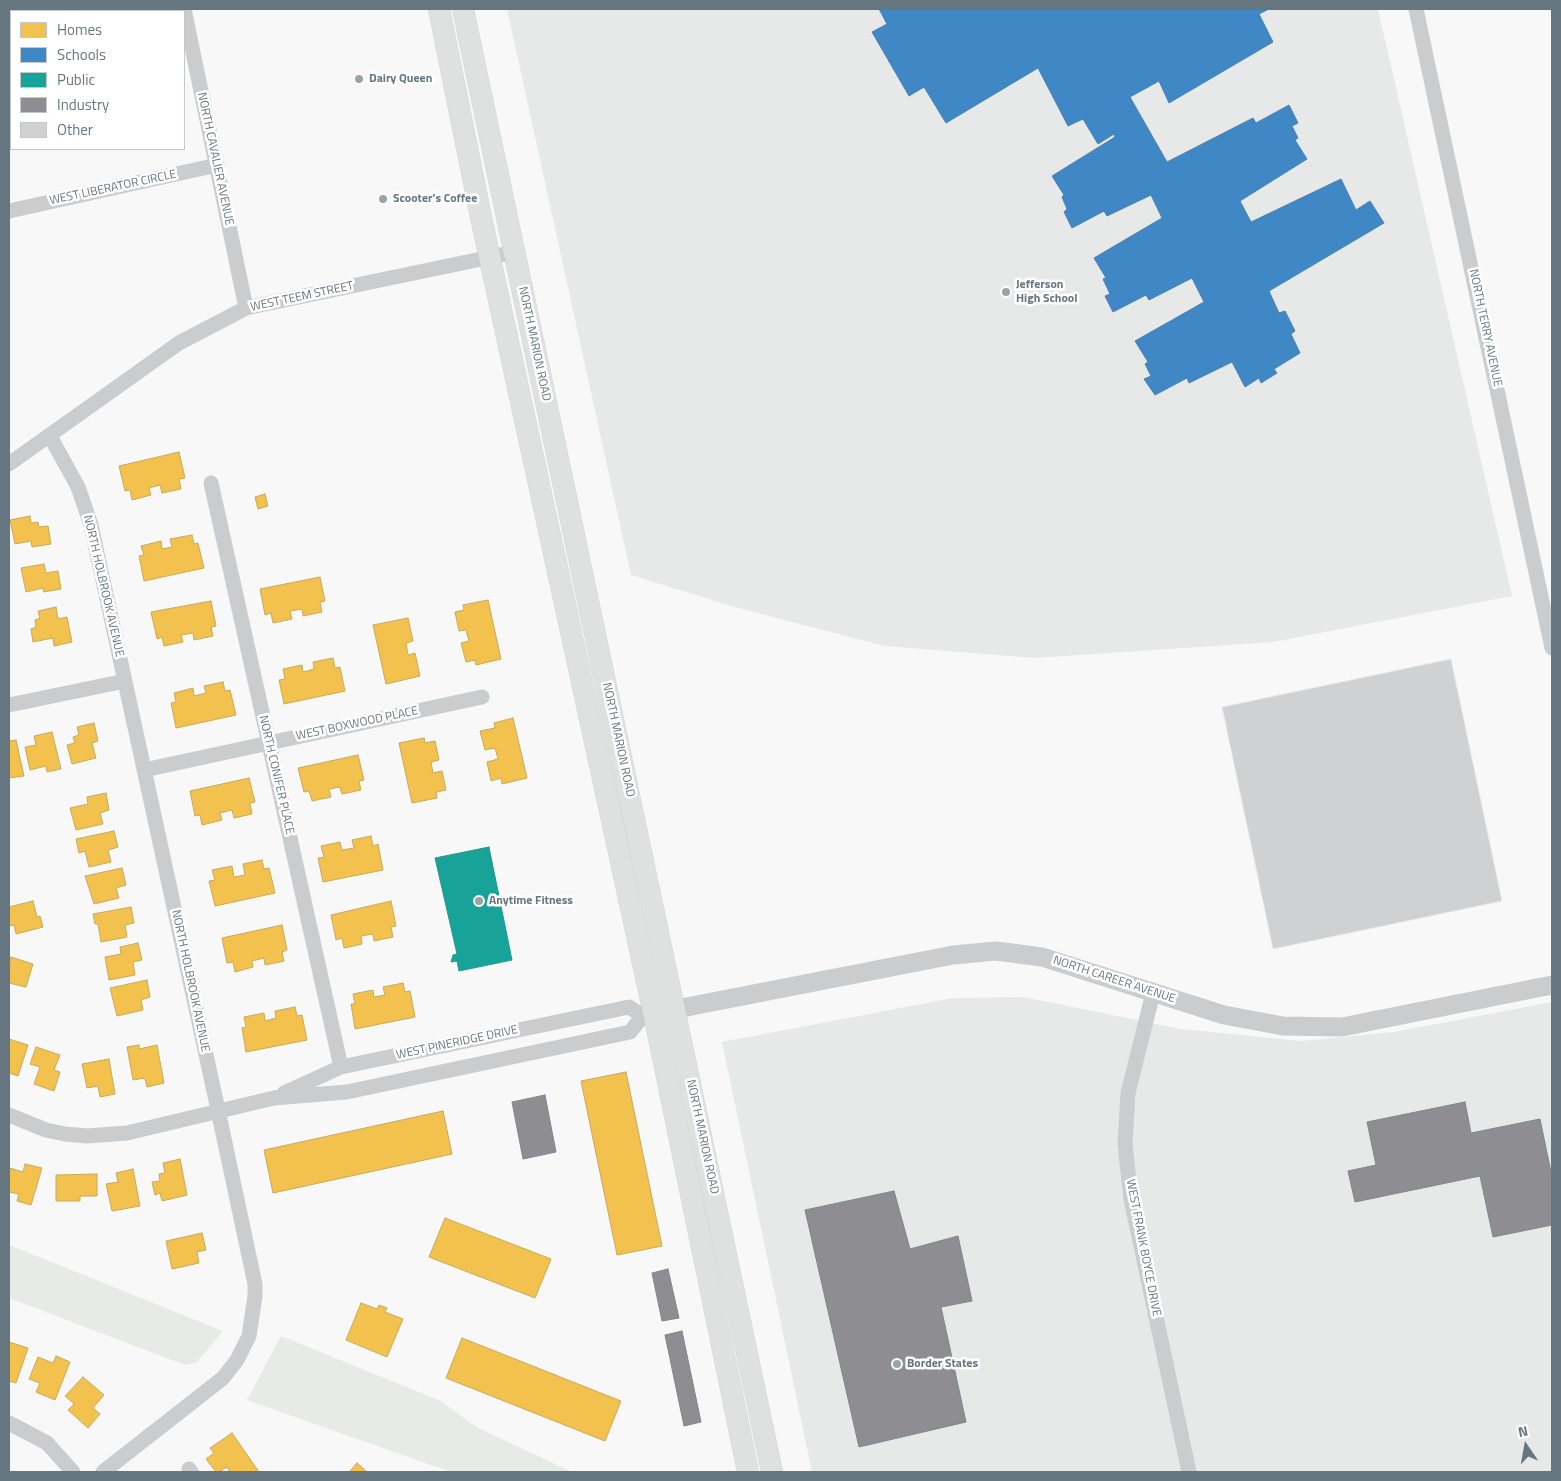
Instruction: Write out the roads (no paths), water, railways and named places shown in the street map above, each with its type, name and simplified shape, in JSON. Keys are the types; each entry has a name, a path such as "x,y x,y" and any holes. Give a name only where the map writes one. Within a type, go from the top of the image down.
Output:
{"main road":[{"name":"NORTH MARION ROAD","path":"440,9 528,439 657,1013 772,1472"},
{"name":"NORTH MARION ROAD","path":"463,9 515,252 657,1013 748,1472"}],"street":[{"name":"NORTH TERRY AVENUE","path":"1416,9 1552,648"},
{"name":"NORTH CAVALIER AVENUE","path":"185,14 246,308"},
{"name":"WEST LIBERATOR CIRCLE","path":"9,211 216,165"},
{"name":"WEST TEEM STREET","path":"9,464 179,343 246,308 515,252"},
{"name":"NORTH HOLBROOK AVENUE","path":"50,436 78,487 91,525 255,1284 255,1304 249,1336 237,1360 223,1378 103,1472"},
{"name":"NORTH CONIFER PLACE","path":"211,483 341,1067"},
{"path":"9,705 125,681"},
{"name":"WEST BOXWOOD PLACE","path":"144,770 482,697"},
{"name":"NORTH CAREER AVENUE","path":"657,1013 953,955 996,952 1042,957 1224,1016 1283,1026 1342,1027 1552,985"},
{"name":"WEST FRANK BOYCE DRIVE","path":"1153,993 1128,1093 1125,1144 1131,1199 1189,1472"},
{"name":"WEST PINERIDGE DRIVE","path":"274,1098 341,1067 629,1007 657,1013"},
{"name":"WEST PINERIDGE DRIVE","path":"9,1115 46,1130 87,1136 127,1132 274,1098 347,1092 630,1032 657,1013"},
{"path":"9,1423 47,1443 73,1472"}],"place":[{"name":"Dairy Queen","path":"359,79"},
{"name":"Scooter's Coffee","path":"383,199"},
{"name":"Jefferson High School","path":"1006,292"},
{"name":"Anytime Fitness","path":"479,901"},
{"name":"Border States","path":"897,1364"}]}
